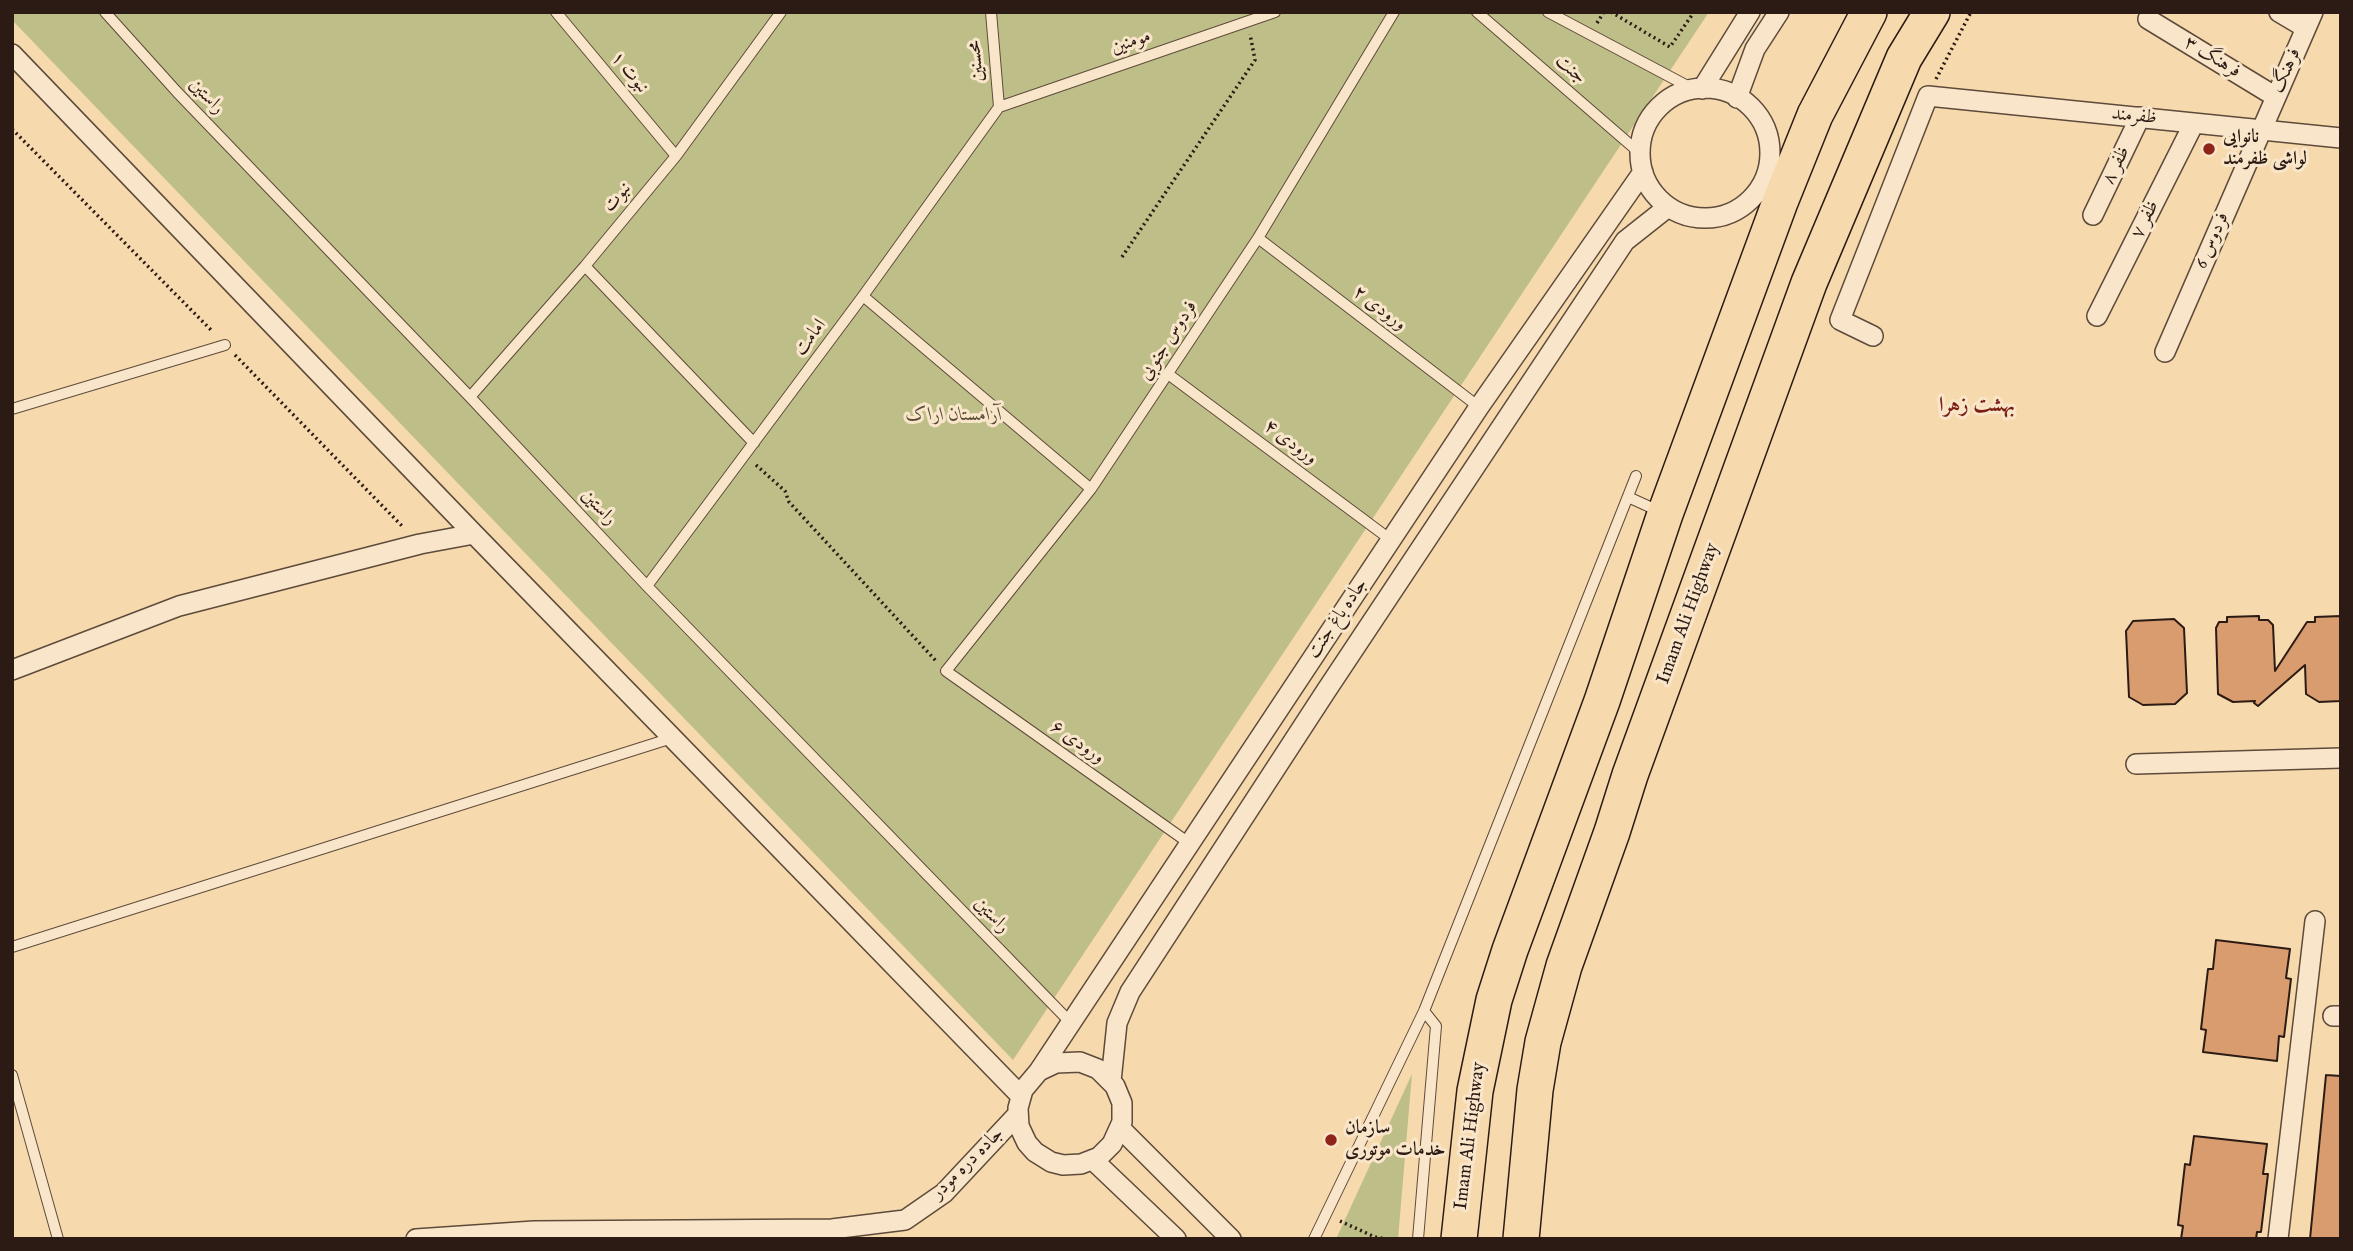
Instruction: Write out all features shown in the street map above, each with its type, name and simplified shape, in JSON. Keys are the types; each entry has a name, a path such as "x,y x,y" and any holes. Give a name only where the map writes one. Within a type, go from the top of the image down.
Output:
{"highway":[{"name":"Imam Ali Highway","path":"1459,1239 1475,1091 1494,1000 1510,950 1602,701 1665,514 1780,202 1815,115 1869,12"},
{"name":"Imam Ali Highway","path":"1521,1239 1535,1090 1543,1042 1564,966 1630,775 1809,283 1904,58 1932,12"},
{"path":"1510,950 1491,1049 1493,1061 1502,1068 1512,1069 1526,1058 1538,1016 1550,988 1564,966"}],"street":[{"path":"1698,89 1750,12"},
{"path":"1737,98 1755,49 1779,12"},
{"path":"2279,12 2309,20"},
{"name":"فرهنگ ۳","path":"2148,19 2276,97"},
{"name":"فرهنگ","path":"2261,130 2309,20"},
{"path":"12,54 672,738 1019,1105"},
{"path":"1698,89 1720,90 1737,98 1756,113 1767,135 1770,159 1760,188 1738,209 1715,217 1690,216 1668,207 1651,189 1642,163 1645,130 1658,109 1672,98 1698,89"},
{"path":"1873,336 1839,320 1928,96"},
{"name":"ظفرمند","path":"1928,96 2341,138"},
{"name":"ظفر ۸","path":"2093,215 2140,117"},
{"name":"ظفر ۷","path":"2097,316 2194,123"},
{"name":"فردوس 6","path":"2165,352 2261,130"},
{"name":"جاده باغ جنت","path":"1039,1071 1642,163"},
{"name":"جاده باغ جنت","path":"1111,1081 1117,1023 1129,992 1625,242 1668,207"},
{"path":"12,670 179,606 420,544 474,534"},
{"path":"1301,674 1326,691"},
{"path":"2136,764 2341,758"},
{"path":"2278,1239 2315,921"},
{"path":"1080,1062 1098,1069 1111,1081 1122,1103 1120,1128 1112,1144 1093,1160 1076,1165 1063,1165 1040,1156 1024,1138 1019,1105 1026,1084 1039,1071 1056,1063 1080,1062"},
{"name":"جاده دره مودر","path":"416,1239 534,1231 832,1229 905,1220 944,1192 1019,1105"},
{"path":"1120,1128 1231,1239"},
{"path":"1093,1160 1176,1239"}],"lane":[{"name":"راستین","path":"104,12 647,586 1070,1023"},
{"name":"نبوت ۱","path":"556,12 676,156"},
{"name":"نبوت","path":"470,397 585,266 676,156 781,12"},
{"name":"محسنین","path":"991,12 999,107"},
{"name":"مومنین","path":"999,107 1275,12"},
{"name":"فردوس جنوبی","path":"946,671 1091,489 1258,238 1394,12"},
{"name":"جنت","path":"1477,12 1642,163"},
{"name":"جنت","path":"1548,12 1698,89"},
{"name":"امامت","path":"647,586 863,296 999,107"},
{"name":"ورودی ۲","path":"1258,238 1479,407"},
{"path":"585,266 754,443"},
{"path":"863,296 1091,489"},
{"path":"12,409 225,345"},
{"name":"ورودی ۴","path":"1168,374 1391,540"},
{"path":"1314,1239 1424,1011 1636,476"},
{"path":"1628,497 1665,514"},
{"name":"ورودی ۶","path":"946,671 1189,843"},
{"path":"12,947 672,738"},
{"path":"1418,1239 1436,1026 1424,1011"},
{"path":"12,1075 58,1239"}],"path":[{"path":"1611,12 1670,47 1694,12"},
{"path":"1928,96 1954,41 1972,12"},
{"path":"1122,257 1255,60 1248,22"},
{"path":"745,456 785,491 789,502 946,671"},
{"path":"1325,1215 1375,1238 1385,1239"}],"green space":[{"name":"آرامستان اراک","path":"12,12 1709,12 1013,1060 12,20"},
{"path":"1412,1074 1398,1239 1336,1239"}],"building":[{"path":"2259,616 2259,620 2268,620 2273,625 2275,671 2307,622 2315,622 2315,617 2341,616 2341,701 2319,702 2306,694 2305,665 2258,706 2255,701 2233,702 2218,694 2216,628 2219,622 2227,622 2227,617"},
{"path":"2174,619 2184,628 2187,693 2175,704 2143,705 2129,697 2126,631 2133,621"},
{"path":"2216,940 2290,949 2286,978 2291,979 2284,1037 2279,1036 2277,1061 2203,1052 2206,1030 2201,1029 2208,969 2213,969"},
{"path":"2326,1075 2341,1076 2341,1239 2310,1239"},
{"path":"2194,1136 2267,1144 2263,1174 2268,1174 2261,1232 2257,1232 2256,1239 2181,1239 2183,1226 2178,1225 2185,1164 2190,1165"}],"place":[{"name":"نانوایی لواشی ظفرمند","path":"2209,149"},
{"name":"سازمان خدمات موتوری","path":"1331,1140"}],"district":[{"name":"بهشت زهرا","path":"1977,407"}]}
